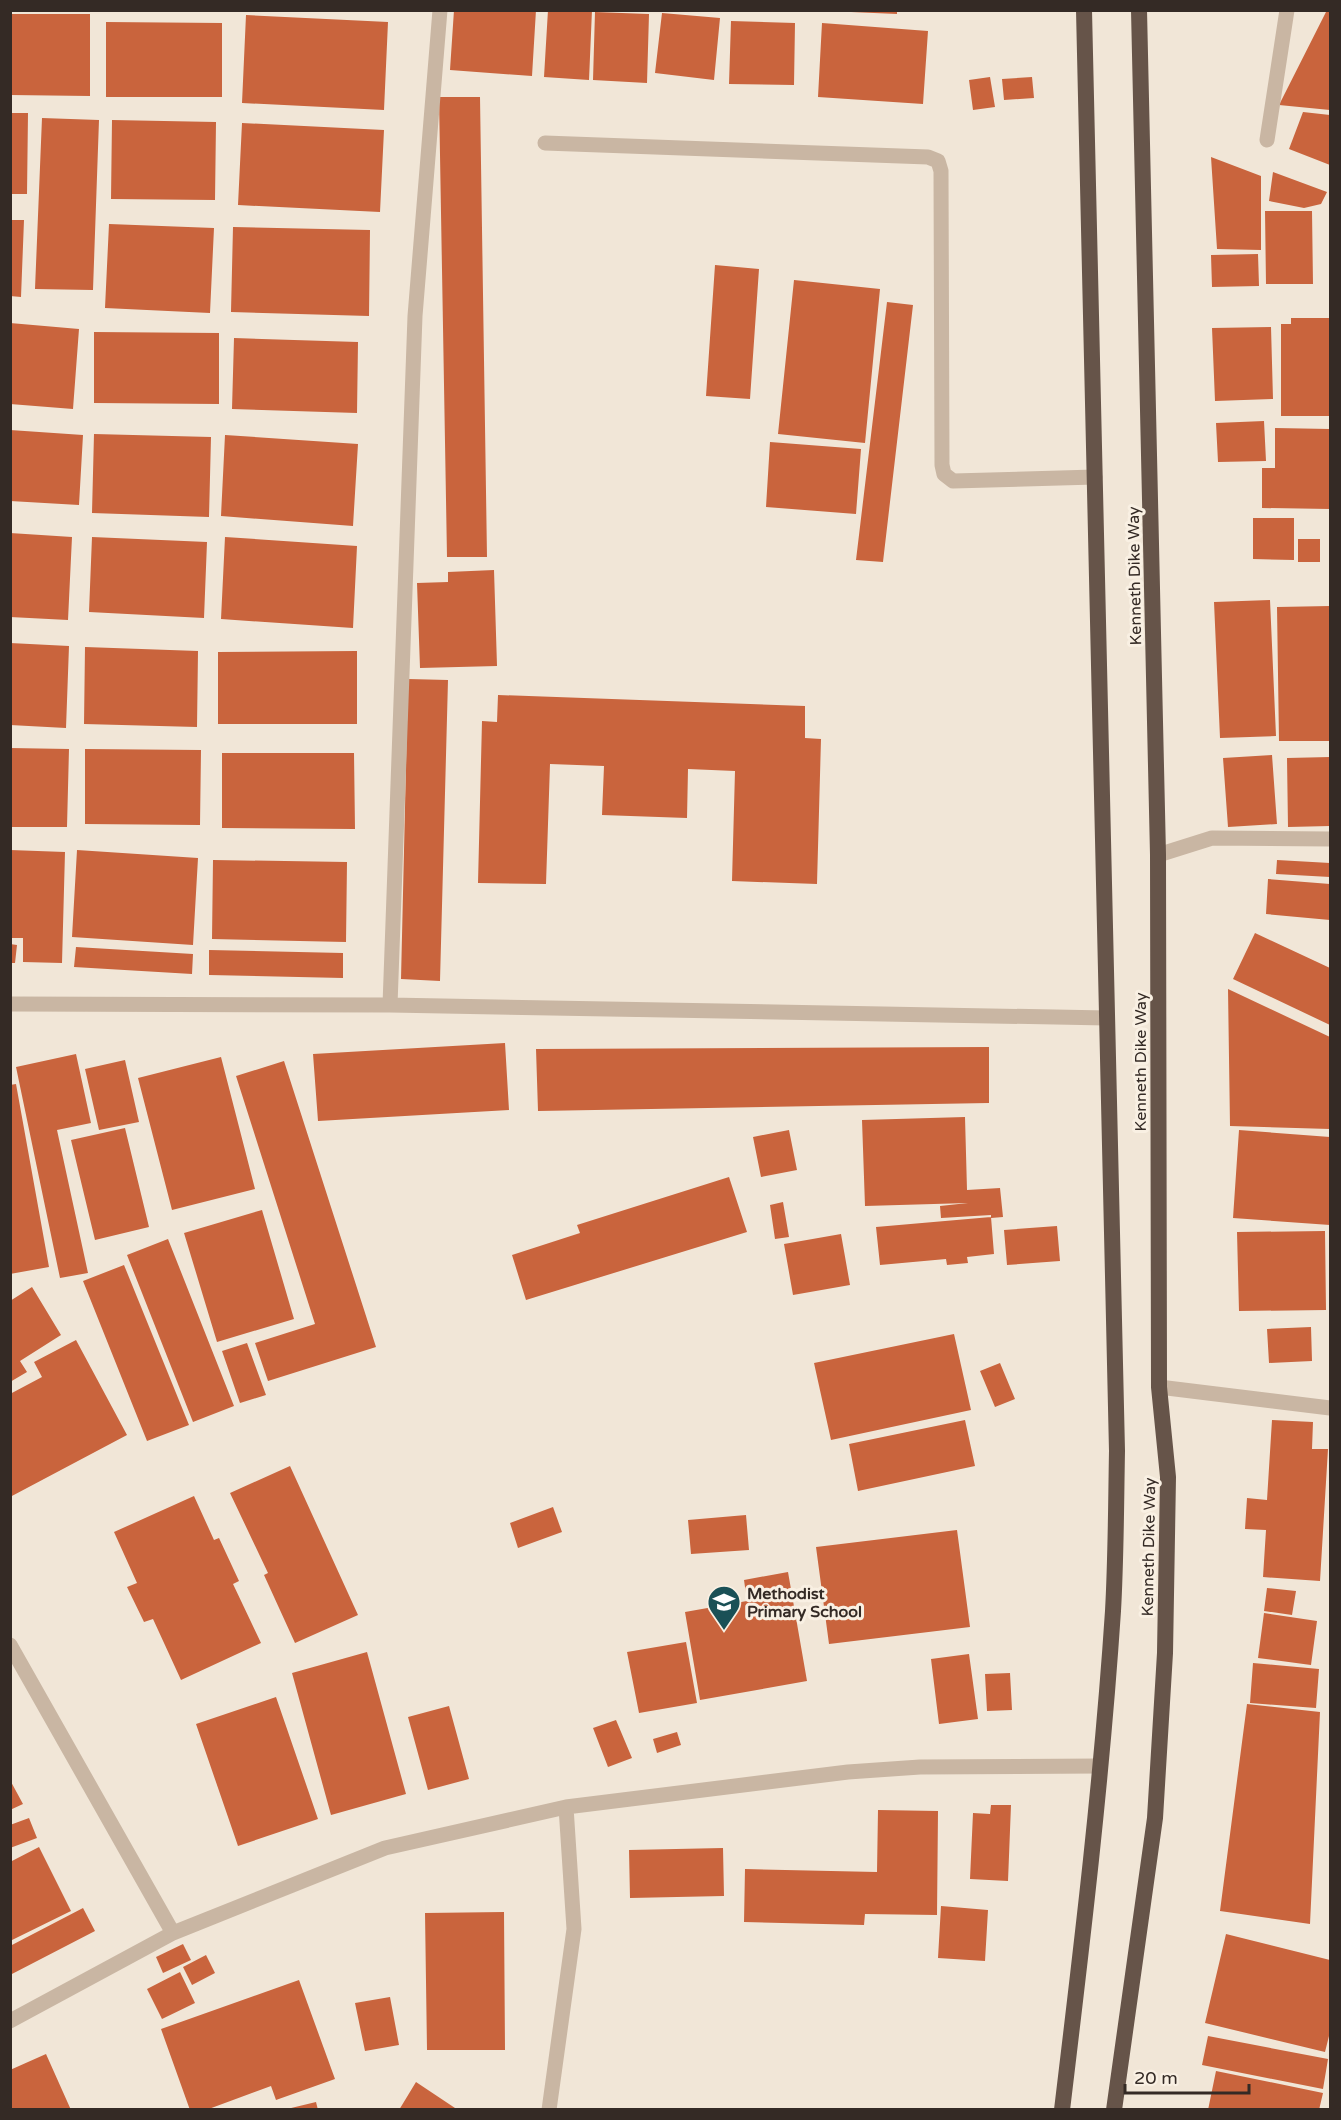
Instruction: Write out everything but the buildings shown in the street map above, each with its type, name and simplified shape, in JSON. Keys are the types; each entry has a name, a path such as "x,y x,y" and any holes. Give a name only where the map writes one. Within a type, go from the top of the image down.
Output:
{"highway":[{"name":"Kenneth Dike Way","path":"1062,2109 1091,1866 1100,1766 1113,1609 1118,1451 1084,10"},
{"name":"Kenneth Dike Way","path":"1114,2109 1155,1807 1165,1653 1168,1477 1159,1387 1158,855 1139,10"}],"street":[{"path":"390,1005 415,316 440,10"},
{"path":"1266,140 1287,10"},
{"path":"545,143 928,157 938,161 941,171 942,465 944,474 953,481 1095,477"},
{"path":"1158,855 1212,838 1330,839"},
{"path":"10,1004 390,1005 1107,1018"},
{"path":"1159,1387 1330,1408"},
{"path":"10,1645 173,1933"},
{"path":"10,2021 173,1933 385,1848 566,1807 848,1772 908,1767 1100,1766"},
{"path":"549,2109 574,1929 566,1807"}],"place":[{"name":"Methodist Primary School","path":"724,1631"}]}
